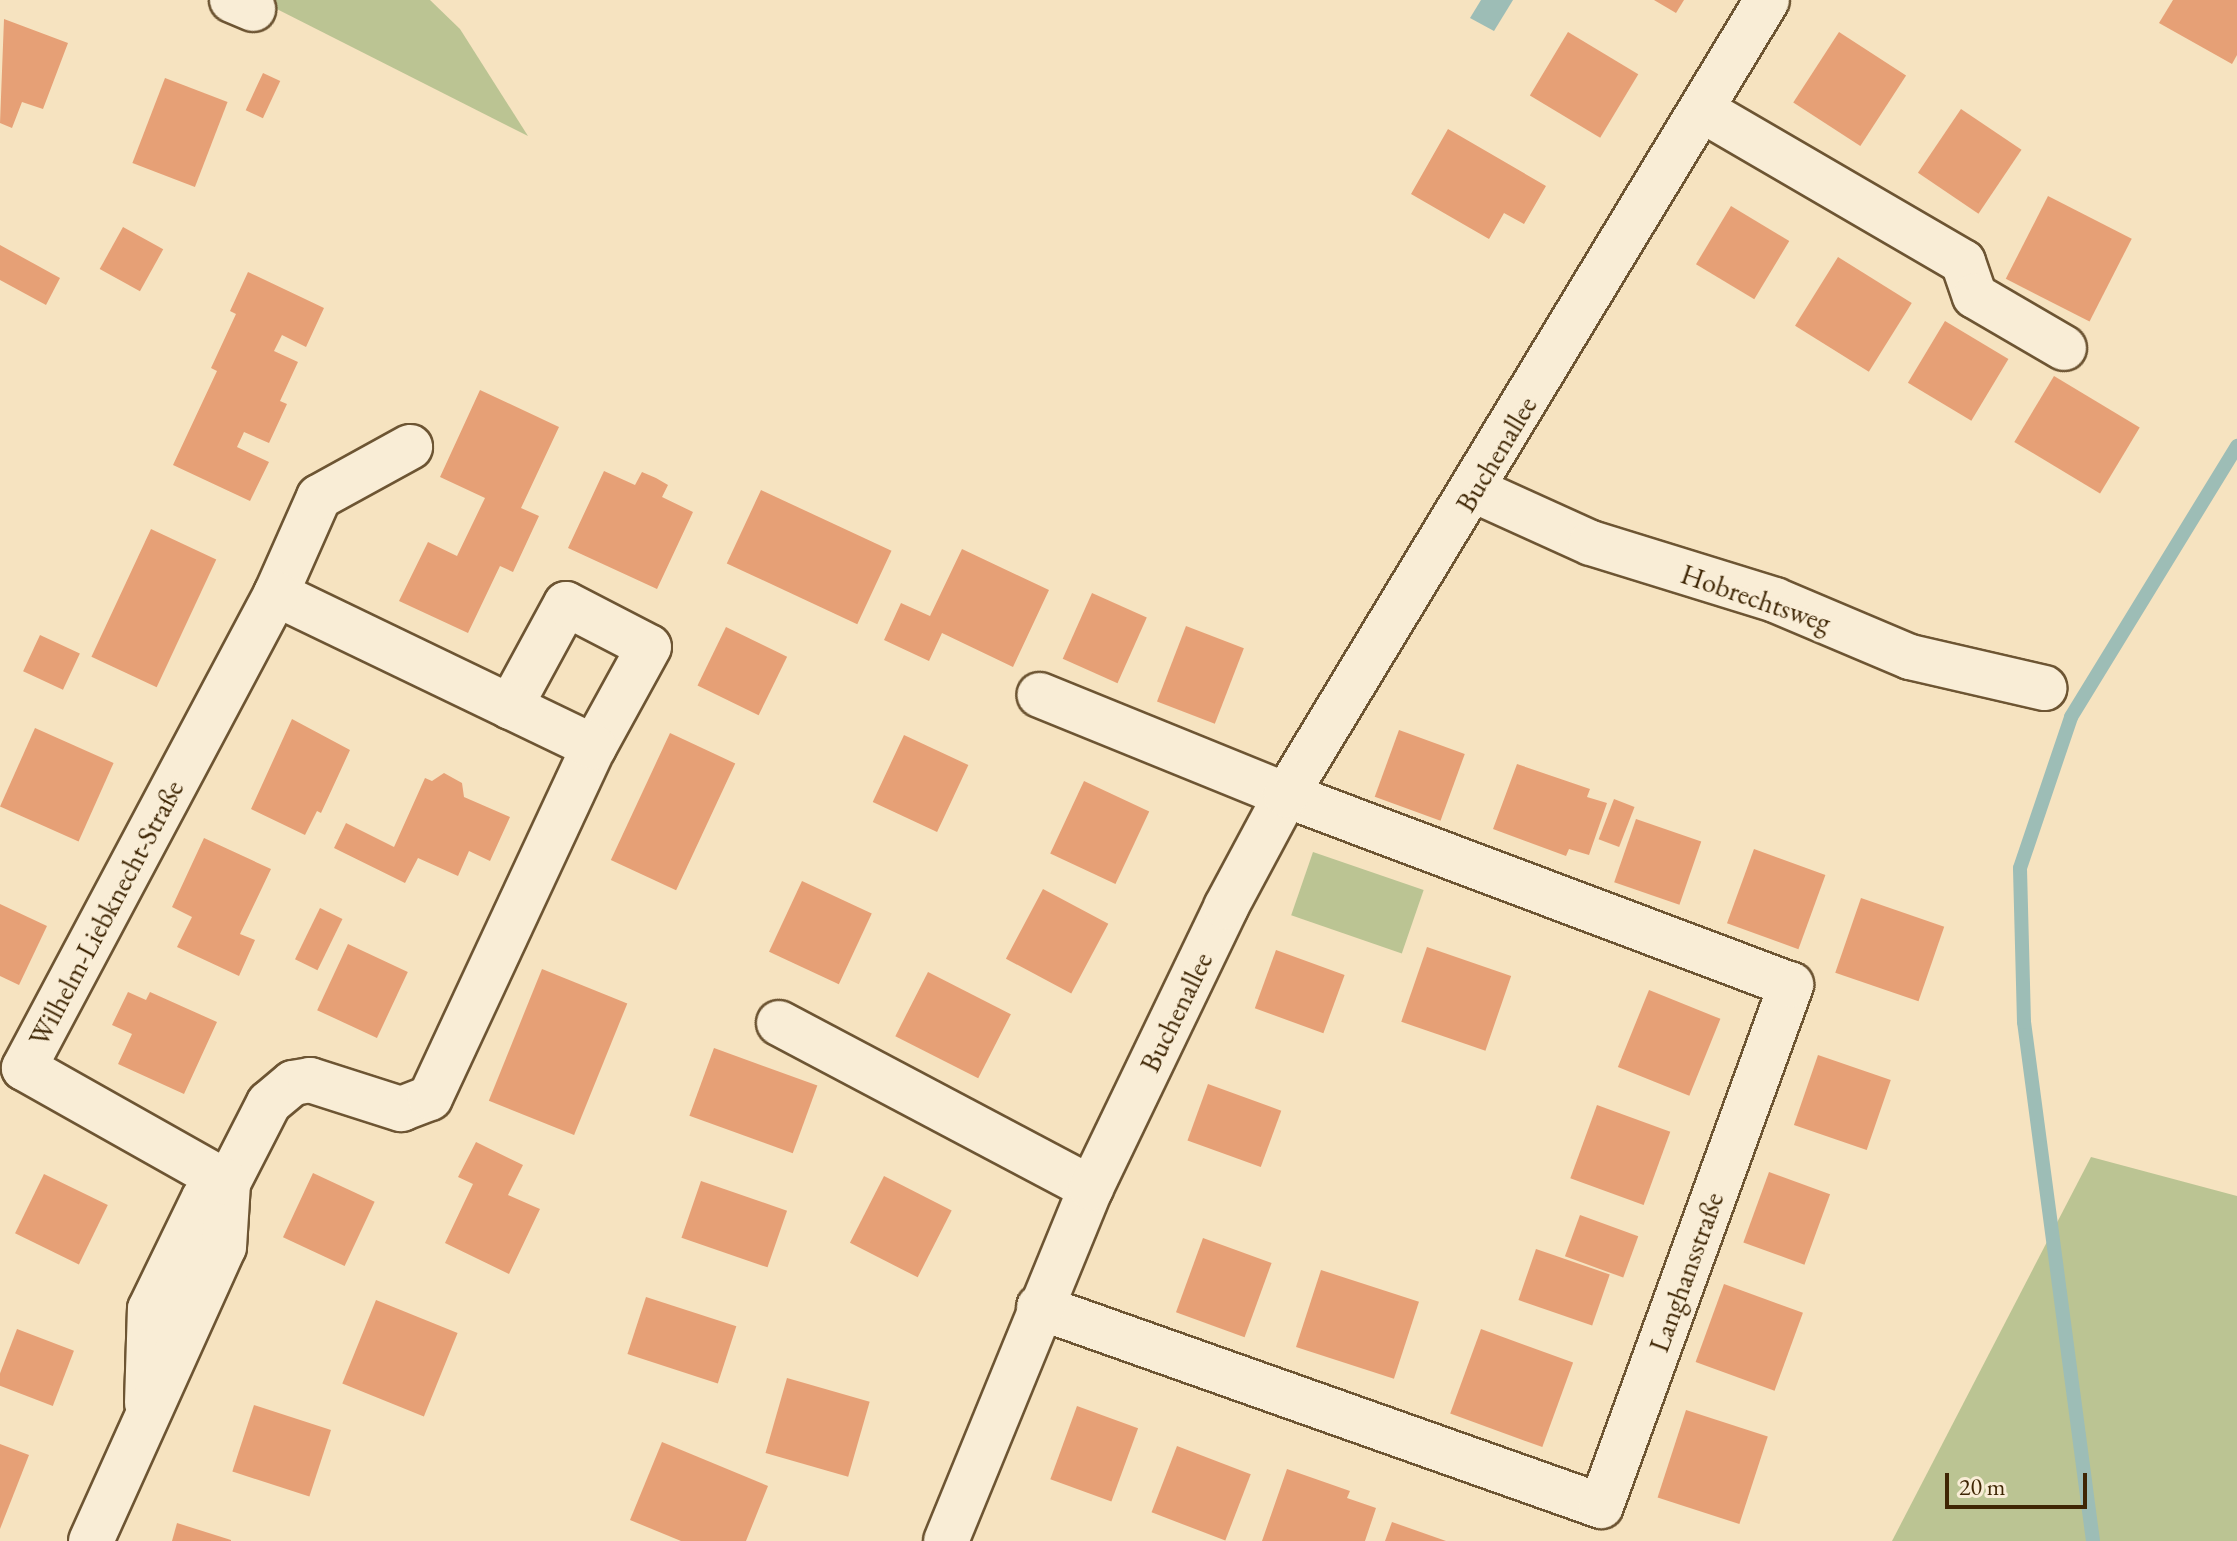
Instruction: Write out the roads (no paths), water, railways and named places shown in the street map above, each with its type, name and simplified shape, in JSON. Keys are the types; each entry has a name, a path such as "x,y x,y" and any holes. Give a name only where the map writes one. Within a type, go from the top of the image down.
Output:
{"street":[{"name":"Buchenallee","path":"946,1541 1014,1381 1039,1307 1091,1188 1226,907 1286,795 1474,490 1767,0"},
{"path":"1702,110 1963,262 1975,296 2064,348"},
{"name":"Wilhelm-Liebknecht-Straße","path":"228,1183 24,1068 276,594 319,497 410,447"},
{"name":"Hobrechtsweg","path":"1474,490 1591,543 1775,600 1910,657 2044,688"},
{"path":"276,594 594,747"},
{"path":"91,1541 147,1409 150,1309 204,1198 228,1183 269,1103 293,1083 328,1083 401,1109 430,1098 594,747 649,647 566,604 510,707"},
{"path":"1040,695 1286,795"},
{"name":"Langhansstraße","path":"1039,1307 1601,1506 1791,985 1286,795"},
{"path":"779,1023 1091,1188"}],"water":[{"path":"1481,0 1513,0 1494,31 1470,18"}],"waterway":[{"path":"2093,1541 2024,1022 2020,868 2071,717 2237,446"}]}
